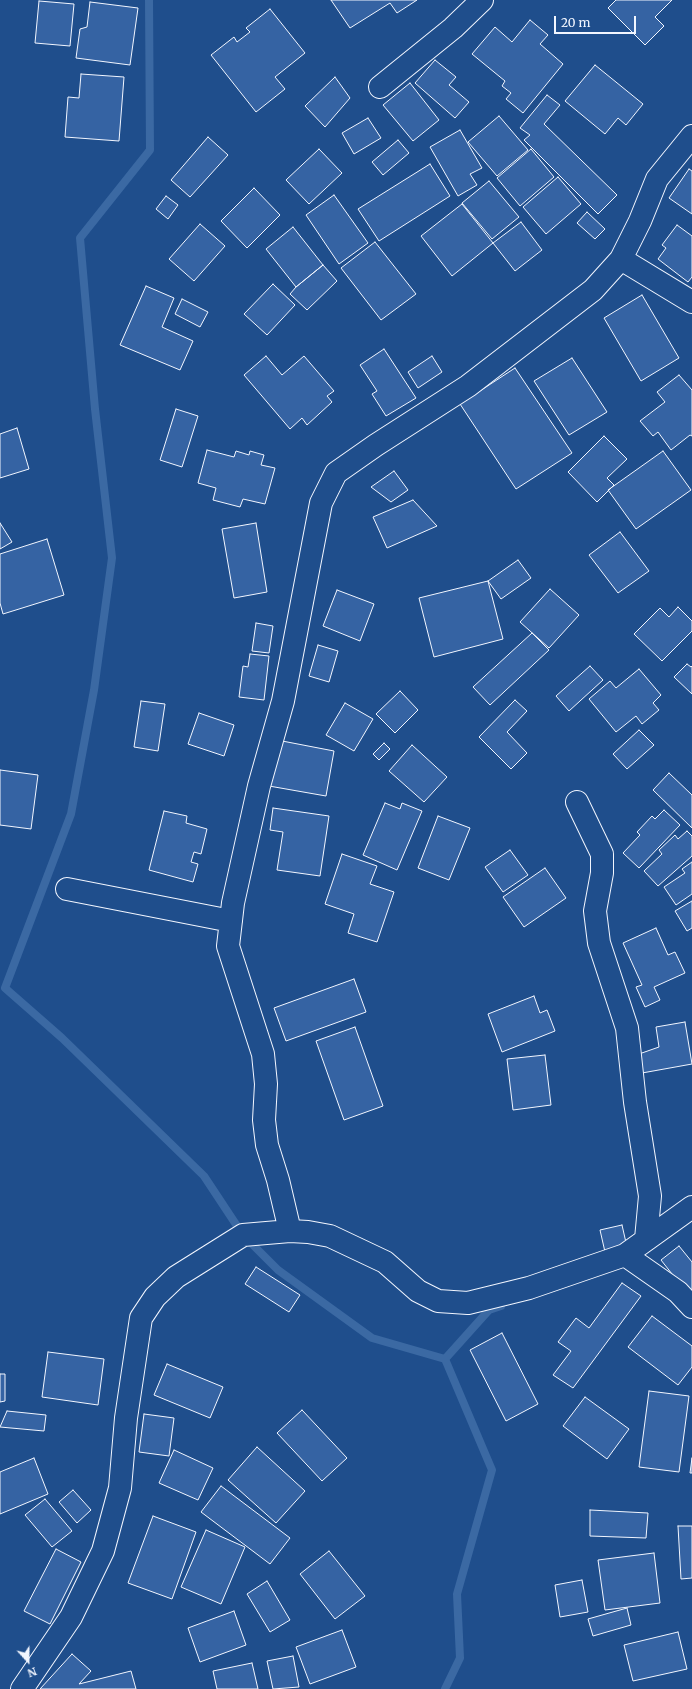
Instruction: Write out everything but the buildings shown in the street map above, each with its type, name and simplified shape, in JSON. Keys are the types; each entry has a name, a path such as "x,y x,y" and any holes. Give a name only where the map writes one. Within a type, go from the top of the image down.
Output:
{"street":[{"path":"380,87 453,28 482,0"},
{"path":"290,1231 278,1180 267,1145 264,1120 266,1084 262,1054 228,946 232,903 258,786 283,701 321,503 336,473 376,445 468,386 593,290 621,259 640,221 657,179 692,136"},
{"path":"621,259 692,302"},
{"path":"577,802 602,854 602,873 596,911 599,943 628,1028 635,1102 650,1196 646,1239"},
{"path":"68,889 231,921"},
{"path":"22,1689 71,1617 103,1551 120,1488 126,1418 141,1318 155,1298 176,1277 242,1235 290,1231 308,1232 330,1236 385,1262 418,1291 438,1301 468,1303 529,1288 625,1255 692,1207"},
{"path":"625,1255 678,1292 692,1307"}],"waterway":[{"path":"149,0 150,150 80,238 95,409 112,558 94,690 71,814 5,988 62,1038 204,1176 243,1235 278,1270 372,1338 445,1359 492,1470 457,1594 460,1658 445,1689"},
{"path":"445,1359 489,1310 501,1306"}]}
